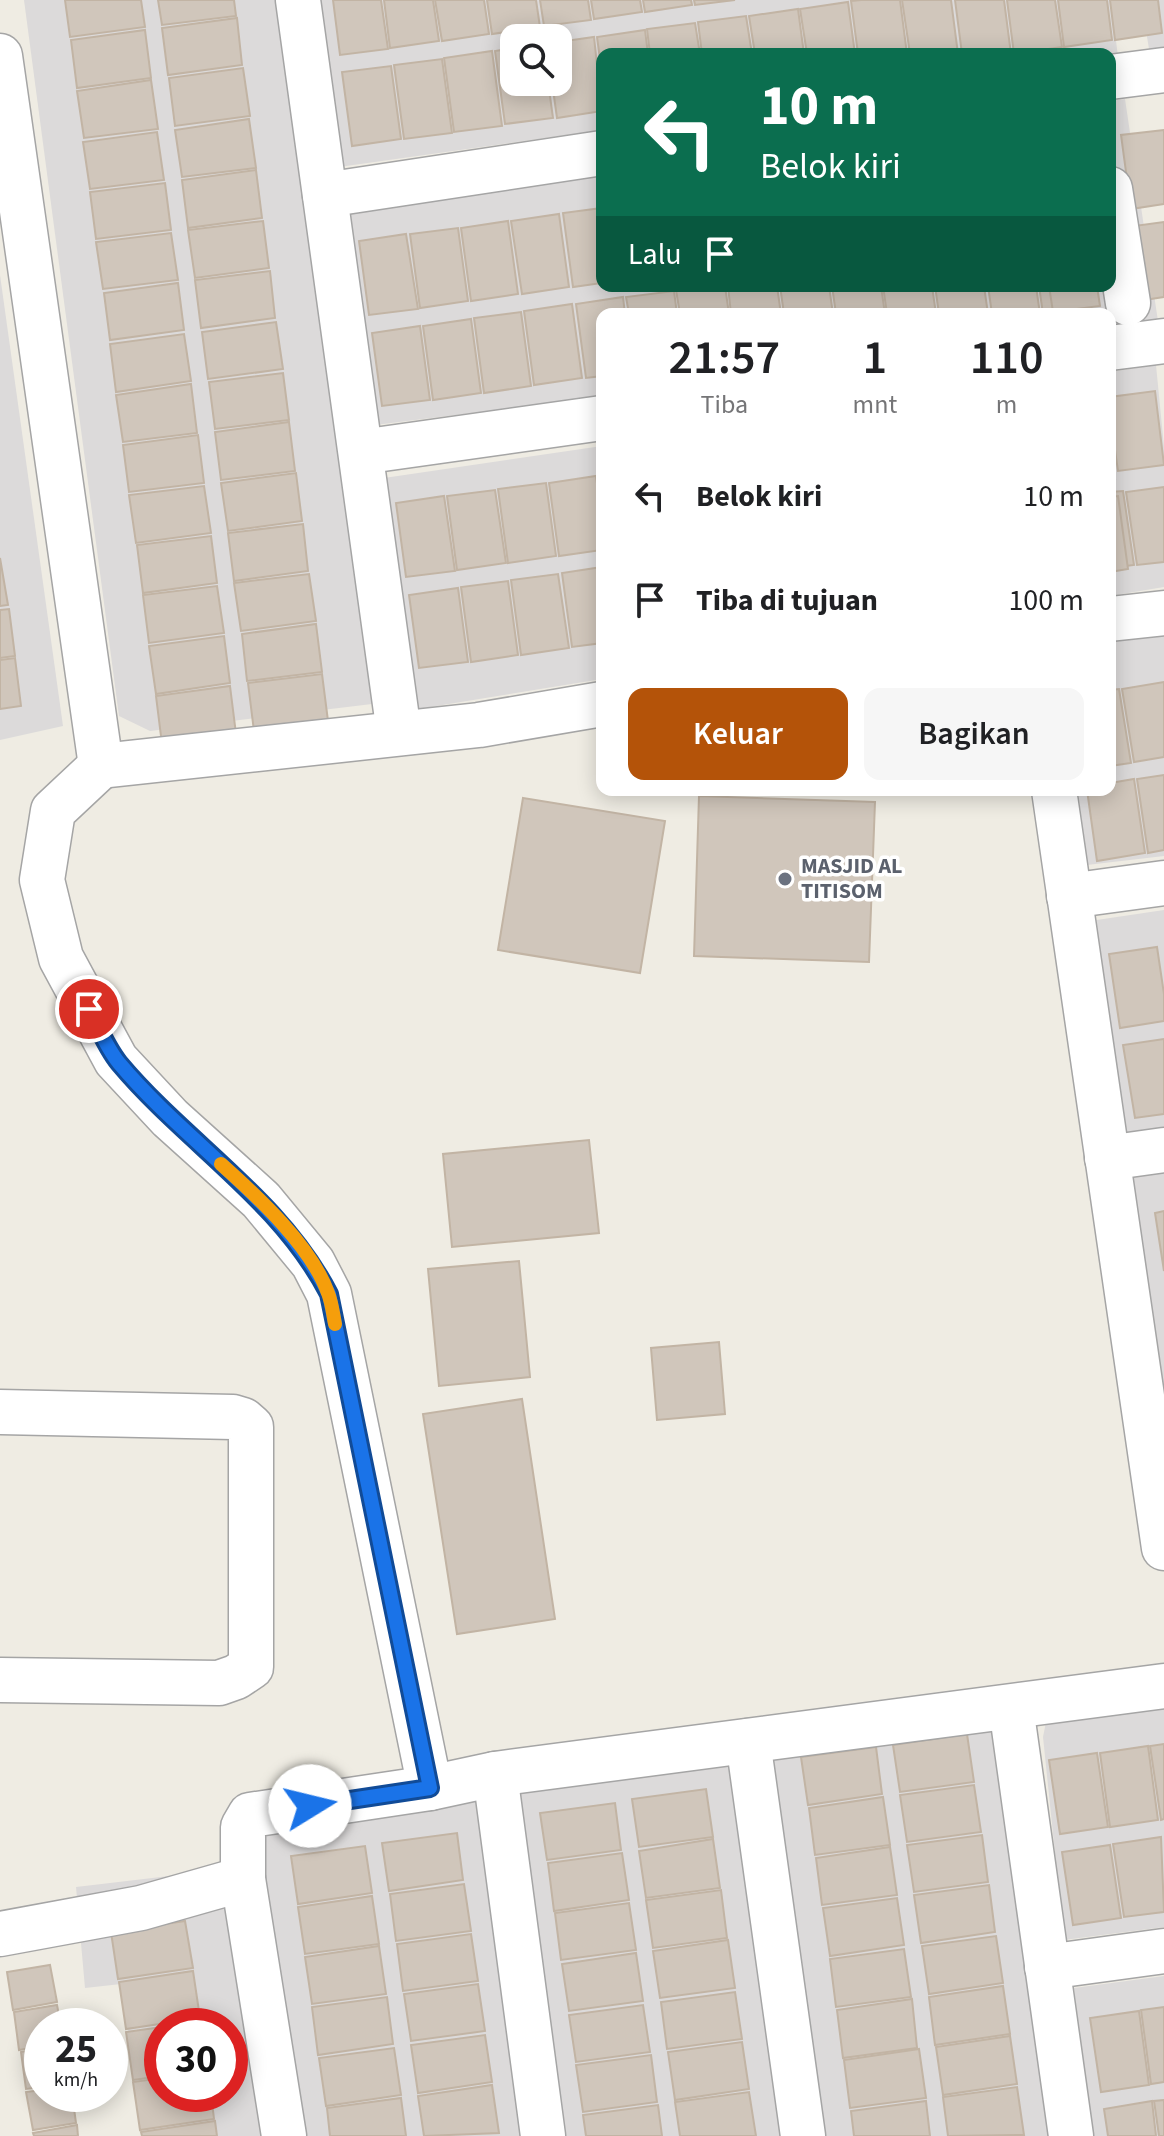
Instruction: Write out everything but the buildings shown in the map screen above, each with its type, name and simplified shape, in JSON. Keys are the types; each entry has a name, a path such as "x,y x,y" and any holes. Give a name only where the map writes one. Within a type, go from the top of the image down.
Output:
{"street":[{"path":"298,0 399,733"},
{"path":"0,56 101,766"},
{"path":"1116,76 1164,70"},
{"path":"325,195 596,154"},
{"path":"1116,227 1128,303"},
{"path":"1116,347 1164,341"},
{"path":"361,452 596,419"},
{"path":"1116,618 1164,613"},
{"path":"430,1788 329,1294 313,1263 261,1200 170,1118 116,1060 61,958 42,880 53,811 101,766 479,725 596,705"},
{"path":"1055,796 1107,1158 1155,1423 1164,1548"},
{"path":"1069,896 1164,883"},
{"path":"1107,1158 1164,1150"},
{"path":"0,1412 233,1417 251,1427 251,1667 219,1683 0,1680"},
{"path":"284,2136 243,1879 243,1827 250,1815 430,1788 495,1774 1164,1686"},
{"path":"1011,1707 1071,2136"},
{"path":"748,1741 803,2136"},
{"path":"495,1774 543,2136"},
{"path":"0,1934 141,1908 243,1879"},
{"path":"1047,1967 1164,1951"}],"shaded area":[{"path":"24,0 281,0 372,704 150,731 119,716"},
{"path":"320,0 1111,0 1118,57 1116,48 596,48 596,131 339,167"},
{"path":"1141,0 1164,0 1164,53 1150,55"},
{"path":"1125,99 1159,328 1116,333 1116,308 596,308 596,398 375,425 350,212 596,176 596,292 1116,292 1116,100"},
{"path":"0,275 63,726 0,740"},
{"path":"1156,365 1164,447 1164,587 1116,595 1116,371"},
{"path":"596,447 596,680 418,709 384,478"},
{"path":"1164,633 1164,856 1087,865 1079,796 1116,796 1116,640"},
{"path":"1164,910 1164,1131 1122,1136 1090,921"},
{"path":"1164,1167 1164,1398 1129,1172"},
{"path":"1164,1706 1164,1927 1064,1940 1043,1737 1046,1722"},
{"path":"1000,1721 1057,2136 816,2136 761,1753"},
{"path":"727,1764 739,1772 788,2136 558,2136 506,1793"},
{"path":"468,1797 485,1805 529,2136 303,2136 256,1827"},
{"path":"237,1868 275,2136 144,2136 128,2030 128,2008 125,2008 121,1984 85,1988 76,1887"},
{"path":"1164,1976 1164,2136 1092,2136 1074,1988"}],"slow traffic":[{"path":"221,1164 261,1200 313,1263 329,1294 335,1324"}],"place":[{"name":"MASJID AL TITISOM","path":"785,879"}],"route":[{"path":"89,1009 116,1060 170,1118 261,1200 313,1263 329,1294 430,1788 310,1806"}]}
